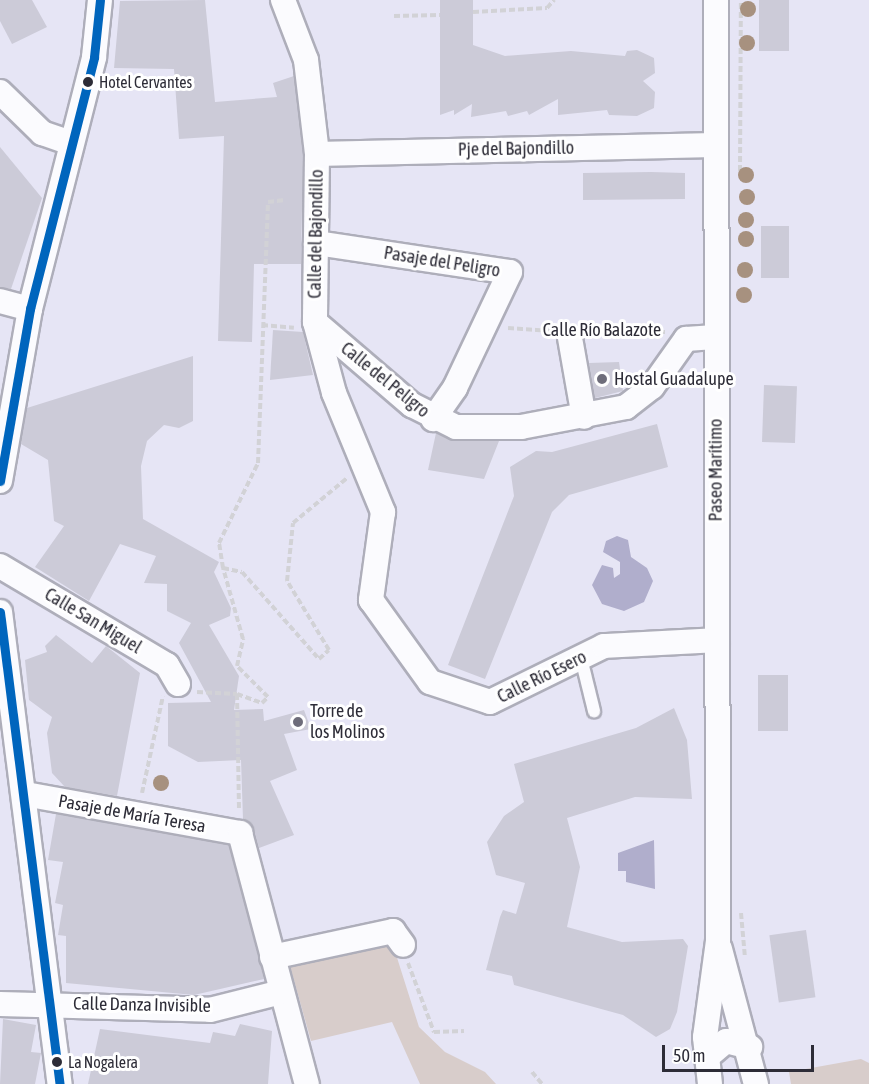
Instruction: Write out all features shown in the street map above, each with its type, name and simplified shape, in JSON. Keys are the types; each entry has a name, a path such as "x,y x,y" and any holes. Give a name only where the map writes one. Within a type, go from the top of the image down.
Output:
{"street":[{"path":"0,481 7,395 94,57 100,0"},
{"name":"Calle del Bajondillo","path":"283,0 306,60 317,154 316,243 306,325 364,464"},
{"name":"Paseo Marítimo","path":"710,1084 708,1057 718,941 714,145 716,0"},
{"path":"0,92 42,133 71,143"},
{"name":"Pje del Bajondillo","path":"317,154 714,145"},
{"name":"Pasaje del Peligro","path":"316,243 510,272 487,326 433,419"},
{"path":"0,301 30,309"},
{"name":"Calle del Peligro","path":"306,325 433,419 456,427 521,427 584,417 638,399 686,339 715,337"},
{"path":"572,334 584,417"},
{"name":"Calle Río Esero","path":"364,464 382,512 371,600 430,682 490,702 604,646 717,640"},
{"name":"Calle San Miguel","path":"0,566 167,665 169,691"},
{"path":"0,612 25,794 60,1084"},
{"name":"Pasaje de María Teresa","path":"25,794 240,833 272,957"},
{"path":"307,1084 272,957 393,931 404,945"},
{"name":"Paseo Marítimo","path":"718,941 750,1047 756,1084"},
{"name":"Calle Danza Invisible","path":"0,1004 49,1003 210,1010 281,992"},
{"path":"708,1057 726,1041 750,1047"}],"lane":[{"path":"581,658 594,711"}],"path":[{"path":"473,12 547,8 555,0"},
{"path":"394,16 440,15"},
{"path":"138,816 169,691 206,695 237,694 262,703 268,697 237,666 243,639 223,568 219,543 258,463 268,202 285,200"},
{"path":"262,325 306,325"},
{"name":"Calle Río Balazote","path":"487,326 572,334 676,329"},
{"path":"223,568 242,572 319,659 329,650 287,581 293,523 364,464"},
{"path":"237,694 238,794"},
{"path":"404,945 418,1002 434,1032 465,1031"},
{"path":"532,1072 542,1084"}],"shaded area":[{"path":"369,941 393,945 419,1027 445,1052 485,1072 496,1084 420,1084 392,1022 311,1041 288,959"},
{"path":"861,1059 869,1063 869,1084 791,1084 789,1072"}],"water":[{"path":"617,536 628,540 631,557 647,568 653,581 644,602 624,611 602,604 592,585 602,565 613,568 614,578 620,574 620,562 603,552 606,541"},
{"path":"654,840 655,889 626,882 626,871 618,871 618,853"}],"building":[{"path":"0,0 32,0 47,27 12,44 0,21"},
{"path":"205,0 215,102 277,97 273,83 294,76 303,155 301,264 254,264 252,342 218,341 224,136 179,139 174,69 114,68 120,1"},
{"path":"440,0 473,0 473,45 505,56 571,51 625,56 627,51 637,50 654,58 655,73 643,81 655,92 654,108 637,116 609,115 607,110 558,115 558,99 529,115 527,111 508,116 506,111 471,117 472,104 454,115 454,110 440,115"},
{"path":"759,0 789,0 789,51 759,51"},
{"path":"0,147 42,198 11,289 0,287"},
{"path":"583,173 685,173 685,199 583,200"},
{"path":"761,226 789,226 789,278 761,278"},
{"path":"273,330 303,332 313,375 270,380"},
{"path":"193,356 193,421 179,428 164,425 147,441 141,466 143,519 219,562 214,572 231,608 230,616 209,625 239,676 234,710 263,709 264,721 304,710 311,729 284,734 297,770 270,781 294,835 259,848 254,829 243,819 241,760 198,762 168,746 168,703 211,702 179,643 191,623 167,611 167,584 144,583 156,556 120,544 89,601 35,567 64,526 54,521 48,460 21,444 27,408"},
{"path":"619,362 623,391 595,398 589,363"},
{"path":"764,385 797,386 795,443 762,442"},
{"path":"657,424 668,467 569,495 552,512 485,679 448,665 514,496 510,467 536,451 552,452"},
{"path":"436,433 455,441 499,441 484,479 428,470"},
{"path":"56,635 92,663 106,646 140,673 117,796 65,787 52,773 47,733 52,717 29,700 25,660 47,652 45,646"},
{"path":"758,675 788,675 788,731 758,731"},
{"path":"674,708 687,740 692,799 635,797 567,818 580,867 567,927 622,942 683,939 688,946 677,1012 670,1029 656,1037 623,1015 514,985 512,976 486,970 503,910 516,914 525,883 496,875 487,842 504,816 524,802 514,764 636,728"},
{"path":"56,814 229,845 264,979 194,995 66,983 66,936 58,935 63,905 55,903 63,862 48,860"},
{"path":"806,930 815,997 779,1002 769,935"},
{"path":"3,1019 36,1025 31,1052 41,1053 35,1084 0,1084"},
{"path":"240,1024 272,1031 268,1084 88,1084 100,1029 210,1043 213,1032 235,1036"}],"transit line":[{"path":"0,481 30,309 94,57 100,0"},
{"path":"0,612 60,1084"}],"place":[{"name":"Hotel Cervantes","path":"88,82"},
{"name":"Hostal Guadalupe","path":"602,379"},
{"name":"Torre de los Molinos","path":"298,722"},
{"name":"La Nogalera","path":"57,1062"}]}
